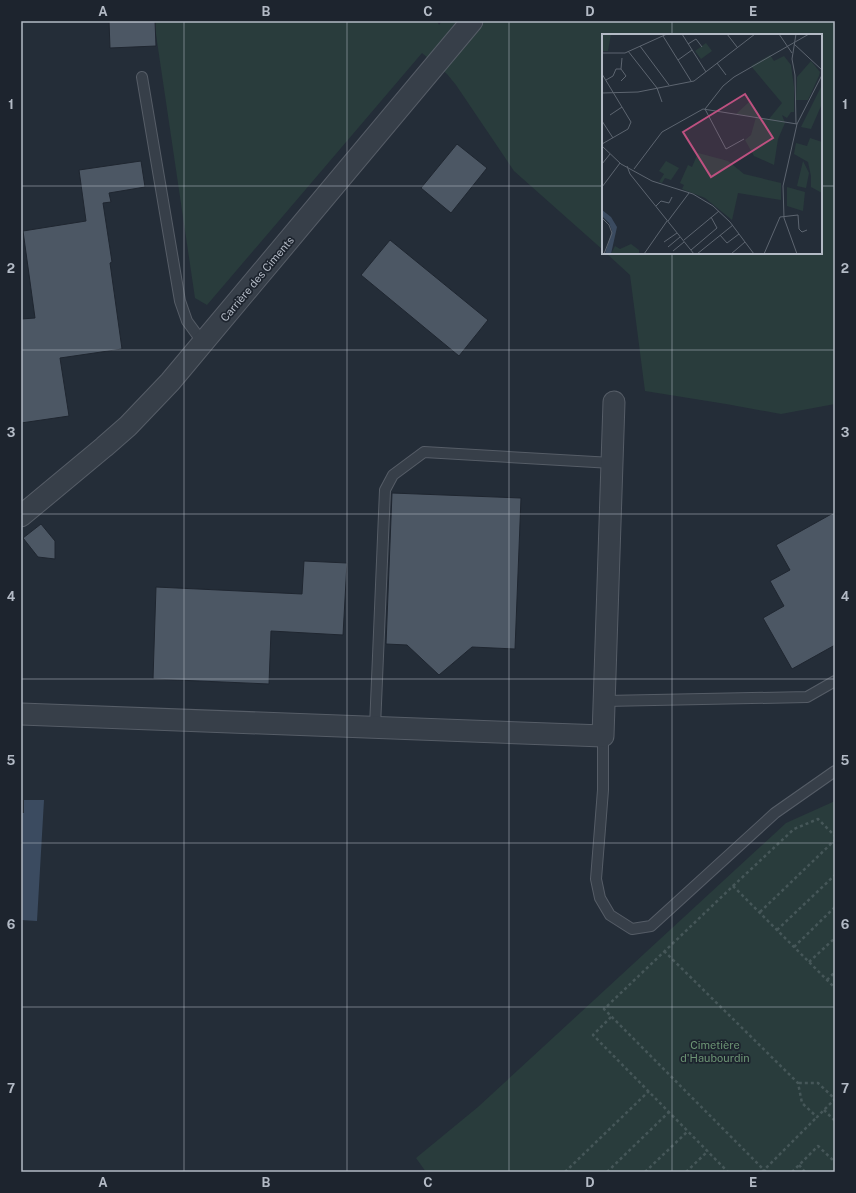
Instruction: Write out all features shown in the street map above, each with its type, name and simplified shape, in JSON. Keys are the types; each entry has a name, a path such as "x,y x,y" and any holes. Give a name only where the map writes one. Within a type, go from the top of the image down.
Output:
{"street":[{"name":"Carrière des Ciments","path":"21,516 81,468 128,426 170,382 472,21"},
{"path":"21,714 603,736 614,402"}],"lane":[{"path":"142,77 180,301 187,321 203,343"},
{"path":"375,727 385,490 393,475 424,452 612,463"},
{"path":"605,701 807,697 835,682"},
{"path":"603,736 603,790 596,879 600,898 610,915 632,929 651,926 775,812 835,771"}],"path":[{"path":"798,1083 818,1083 835,1099 764,1171 604,1009 794,829 818,819 835,836"},
{"path":"760,912 835,840"},
{"path":"777,930 835,875"},
{"path":"733,886 835,988"},
{"path":"794,947 835,907"},
{"path":"809,962 835,938"},
{"path":"664,952 798,1083 802,1103 816,1117"},
{"path":"827,980 835,972"},
{"path":"612,1017 593,1034 727,1172"},
{"path":"565,1172 649,1091"},
{"path":"824,1110 835,1121"},
{"path":"607,1172 669,1112"},
{"path":"645,1172 688,1131"},
{"path":"792,1172 818,1146 835,1162"},
{"path":"686,1172 708,1152"},
{"path":"799,1165 806,1172"}],"green space":[{"path":"154,21 437,21 439,25 442,21 835,21 835,404 781,414 645,391 630,275 607,254 822,254 822,34 602,34 602,249 514,171 456,85 447,74 422,53 207,305 195,298"},
{"name":"Cimetière d'Haubourdin","path":"835,801 835,1172 426,1172 416,1158 478,1107 786,823"}],"water":[{"path":"24,800 44,800 37,921 21,920 21,813 24,813"}],"building":[{"path":"109,21 155,21 156,46 110,48"},
{"path":"457,144 487,168 451,213 421,188"},
{"path":"141,161 145,187 109,193 111,202 103,203 112,262 110,263 122,349 60,358 69,416 21,423 21,319 35,318 23,231 86,221 79,170"},
{"path":"390,240 488,320 459,356 361,275"},
{"path":"392,493 521,498 515,649 472,647 439,675 407,645 386,644"},
{"path":"835,512 835,645 792,669 763,618 784,606 770,581 790,570 776,545"},
{"path":"41,524 55,541 55,559 38,557 23,538"},
{"path":"304,561 347,563 343,635 271,631 269,684 153,679 156,587 302,594"}]}
